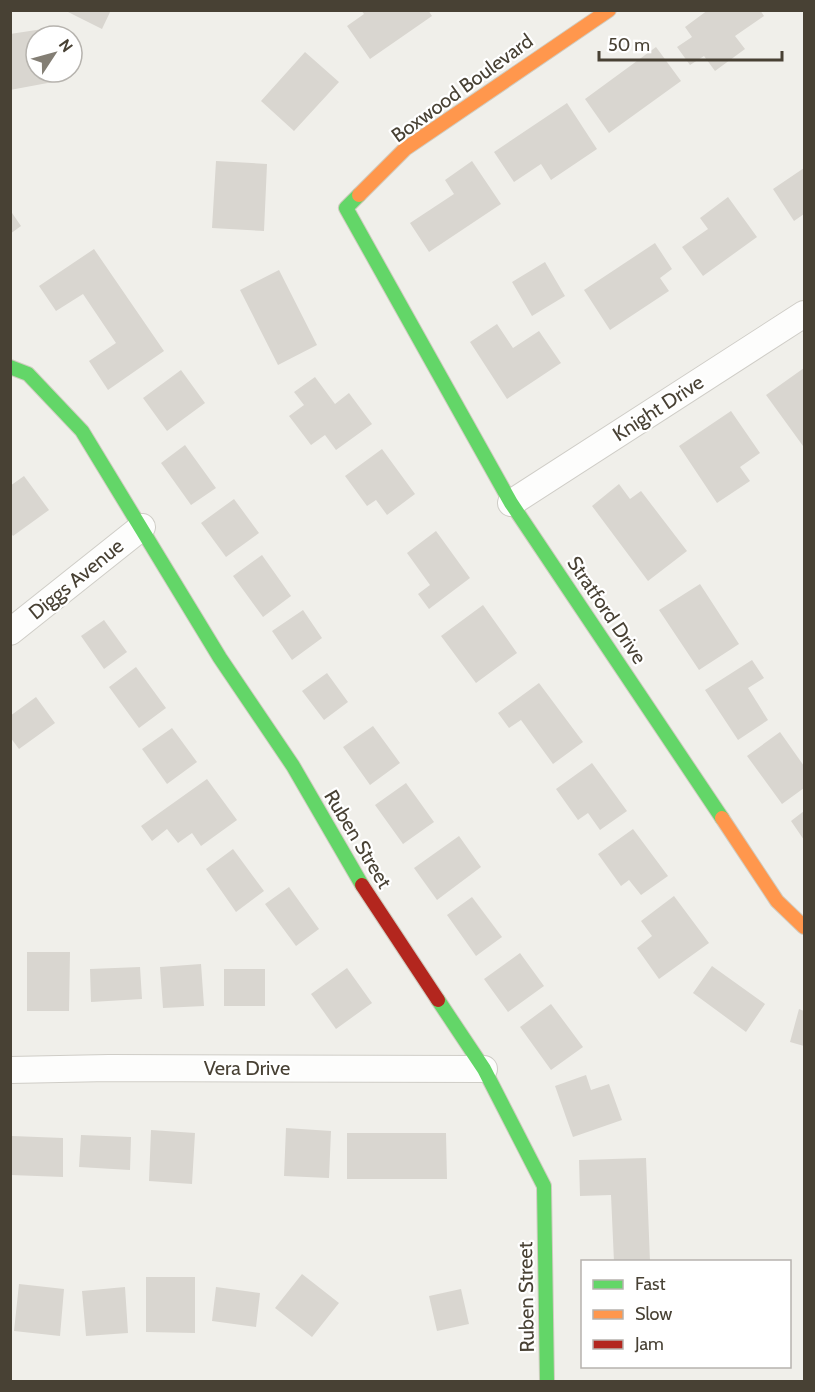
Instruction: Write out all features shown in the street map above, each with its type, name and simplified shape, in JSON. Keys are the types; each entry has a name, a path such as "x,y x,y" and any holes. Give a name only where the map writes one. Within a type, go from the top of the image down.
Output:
{"street":[{"name":"Boxwood Boulevard","path":"397,302 346,208 405,149 609,10"},
{"name":"Stratford Drive","path":"397,302 511,503 777,901 804,927"},
{"name":"Knight Drive","path":"511,503 804,314"},
{"name":"Ruben Street","path":"10,367 28,374 82,431 220,657 293,766 356,876 484,1069 544,1185 547,1382"},
{"name":"Diggs Avenue","path":"10,632 142,527"},
{"name":"Vera Drive","path":"10,1070 484,1069"}],"building":[{"path":"64,10 111,10 102,29"},
{"path":"361,10 428,10 432,16 370,59 347,26 364,14"},
{"path":"708,10 760,10 764,16 735,36 745,49 715,71 704,56 690,65 677,47 692,37 685,27"},
{"path":"24,32 24,84 42,84 10,90 10,34"},
{"path":"656,47 681,81 609,133 585,99"},
{"path":"305,52 339,82 294,131 261,101"},
{"path":"567,103 597,149 551,180 541,164 514,182 494,152"},
{"path":"216,161 267,164 264,231 212,228"},
{"path":"472,161 501,204 429,252 410,223 454,194 445,180"},
{"path":"804,168 804,214 794,221 773,189"},
{"path":"728,197 757,237 703,276 682,247 708,229 700,218"},
{"path":"10,210 21,226 10,234"},
{"path":"655,243 672,269 660,278 669,291 610,330 584,290"},
{"path":"94,249 164,351 108,390 89,361 116,343 83,294 56,311 39,286"},
{"path":"545,262 565,296 532,316 512,282"},
{"path":"279,270 317,345 278,365 240,290"},
{"path":"497,324 513,348 539,331 561,363 507,399 470,342"},
{"path":"804,368 804,445 803,446 766,395"},
{"path":"181,370 205,403 167,431 143,398"},
{"path":"315,377 335,404 349,393 372,424 336,450 325,435 311,445 289,416 304,405 294,392"},
{"path":"731,411 760,453 740,467 750,481 717,503 679,446"},
{"path":"185,445 216,488 191,505 161,463"},
{"path":"382,449 415,494 387,515 376,500 367,506 345,476"},
{"path":"24,476 49,510 13,536 10,532 10,486"},
{"path":"619,484 630,499 641,491 687,551 648,581 592,506"},
{"path":"234,499 259,533 226,557 201,523"},
{"path":"436,531 470,578 429,609 418,594 430,585 407,553"},
{"path":"262,555 291,596 263,617 233,576"},
{"path":"700,584 739,644 699,670 659,610"},
{"path":"483,605 517,653 476,683 441,636"},
{"path":"303,610 322,638 292,660 272,631"},
{"path":"104,620 127,652 104,669 81,636"},
{"path":"752,660 764,678 748,688 768,720 738,740 705,690"},
{"path":"136,667 166,708 139,728 109,687"},
{"path":"327,673 348,702 324,720 302,691"},
{"path":"539,683 583,742 553,764 521,720 509,728 498,713"},
{"path":"36,697 55,723 19,749 10,737 10,716"},
{"path":"373,726 400,763 370,785 343,747"},
{"path":"172,728 197,762 167,784 142,749"},
{"path":"780,732 804,766 804,788 782,804 747,756"},
{"path":"592,763 627,811 600,830 588,813 578,820 556,789"},
{"path":"207,779 237,820 201,846 192,833 178,843 167,829 152,841 141,826"},
{"path":"406,783 434,822 403,844 375,805"},
{"path":"804,811 804,840 791,821"},
{"path":"633,829 668,876 641,895 629,880 621,886 598,854"},
{"path":"459,836 481,867 437,900 414,868"},
{"path":"233,849 264,891 236,912 206,869"},
{"path":"289,887 319,929 296,946 265,904"},
{"path":"674,896 709,943 659,979 637,948 652,936 641,921"},
{"path":"472,897 502,937 476,956 447,915"},
{"path":"27,952 70,952 69,1011 27,1011"},
{"path":"520,953 544,986 508,1012 484,979"},
{"path":"201,964 204,1006 163,1008 160,967"},
{"path":"712,966 765,1004 746,1032 693,993"},
{"path":"140,967 142,999 91,1002 90,969"},
{"path":"347,968 372,1003 336,1029 311,994"},
{"path":"224,969 265,969 265,1006 224,1006"},
{"path":"551,1004 583,1047 551,1070 520,1027"},
{"path":"799,1009 804,1011 804,1046 790,1042"},
{"path":"586,1075 591,1090 609,1084 622,1120 573,1137 555,1086"},
{"path":"286,1128 331,1131 329,1178 284,1176"},
{"path":"151,1130 195,1133 192,1184 149,1181"},
{"path":"347,1133 446,1133 447,1179 347,1179"},
{"path":"81,1135 131,1137 130,1170 79,1167"},
{"path":"12,1136 63,1138 63,1177 11,1175"},
{"path":"646,1158 650,1260 614,1260 611,1195 580,1196 579,1160"},
{"path":"302,1274 339,1303 312,1337 275,1308"},
{"path":"146,1277 195,1277 195,1333 146,1332"},
{"path":"19,1284 64,1289 60,1336 14,1331"},
{"path":"125,1287 128,1333 86,1336 82,1291"},
{"path":"216,1287 260,1293 256,1327 212,1321"},
{"path":"461,1289 469,1324 437,1331 429,1296"}],"traffic: fast":[{"path":"359,195 346,208 511,503 722,818"},
{"path":"10,367 28,374 82,431 220,658 293,766 362,885"},
{"path":"438,1000 484,1069 544,1186 547,1382"}],"traffic: slow":[{"path":"359,195 405,149 609,10"},
{"path":"722,818 777,901 804,927"}],"traffic: jam":[{"path":"362,885 438,1000"}]}
